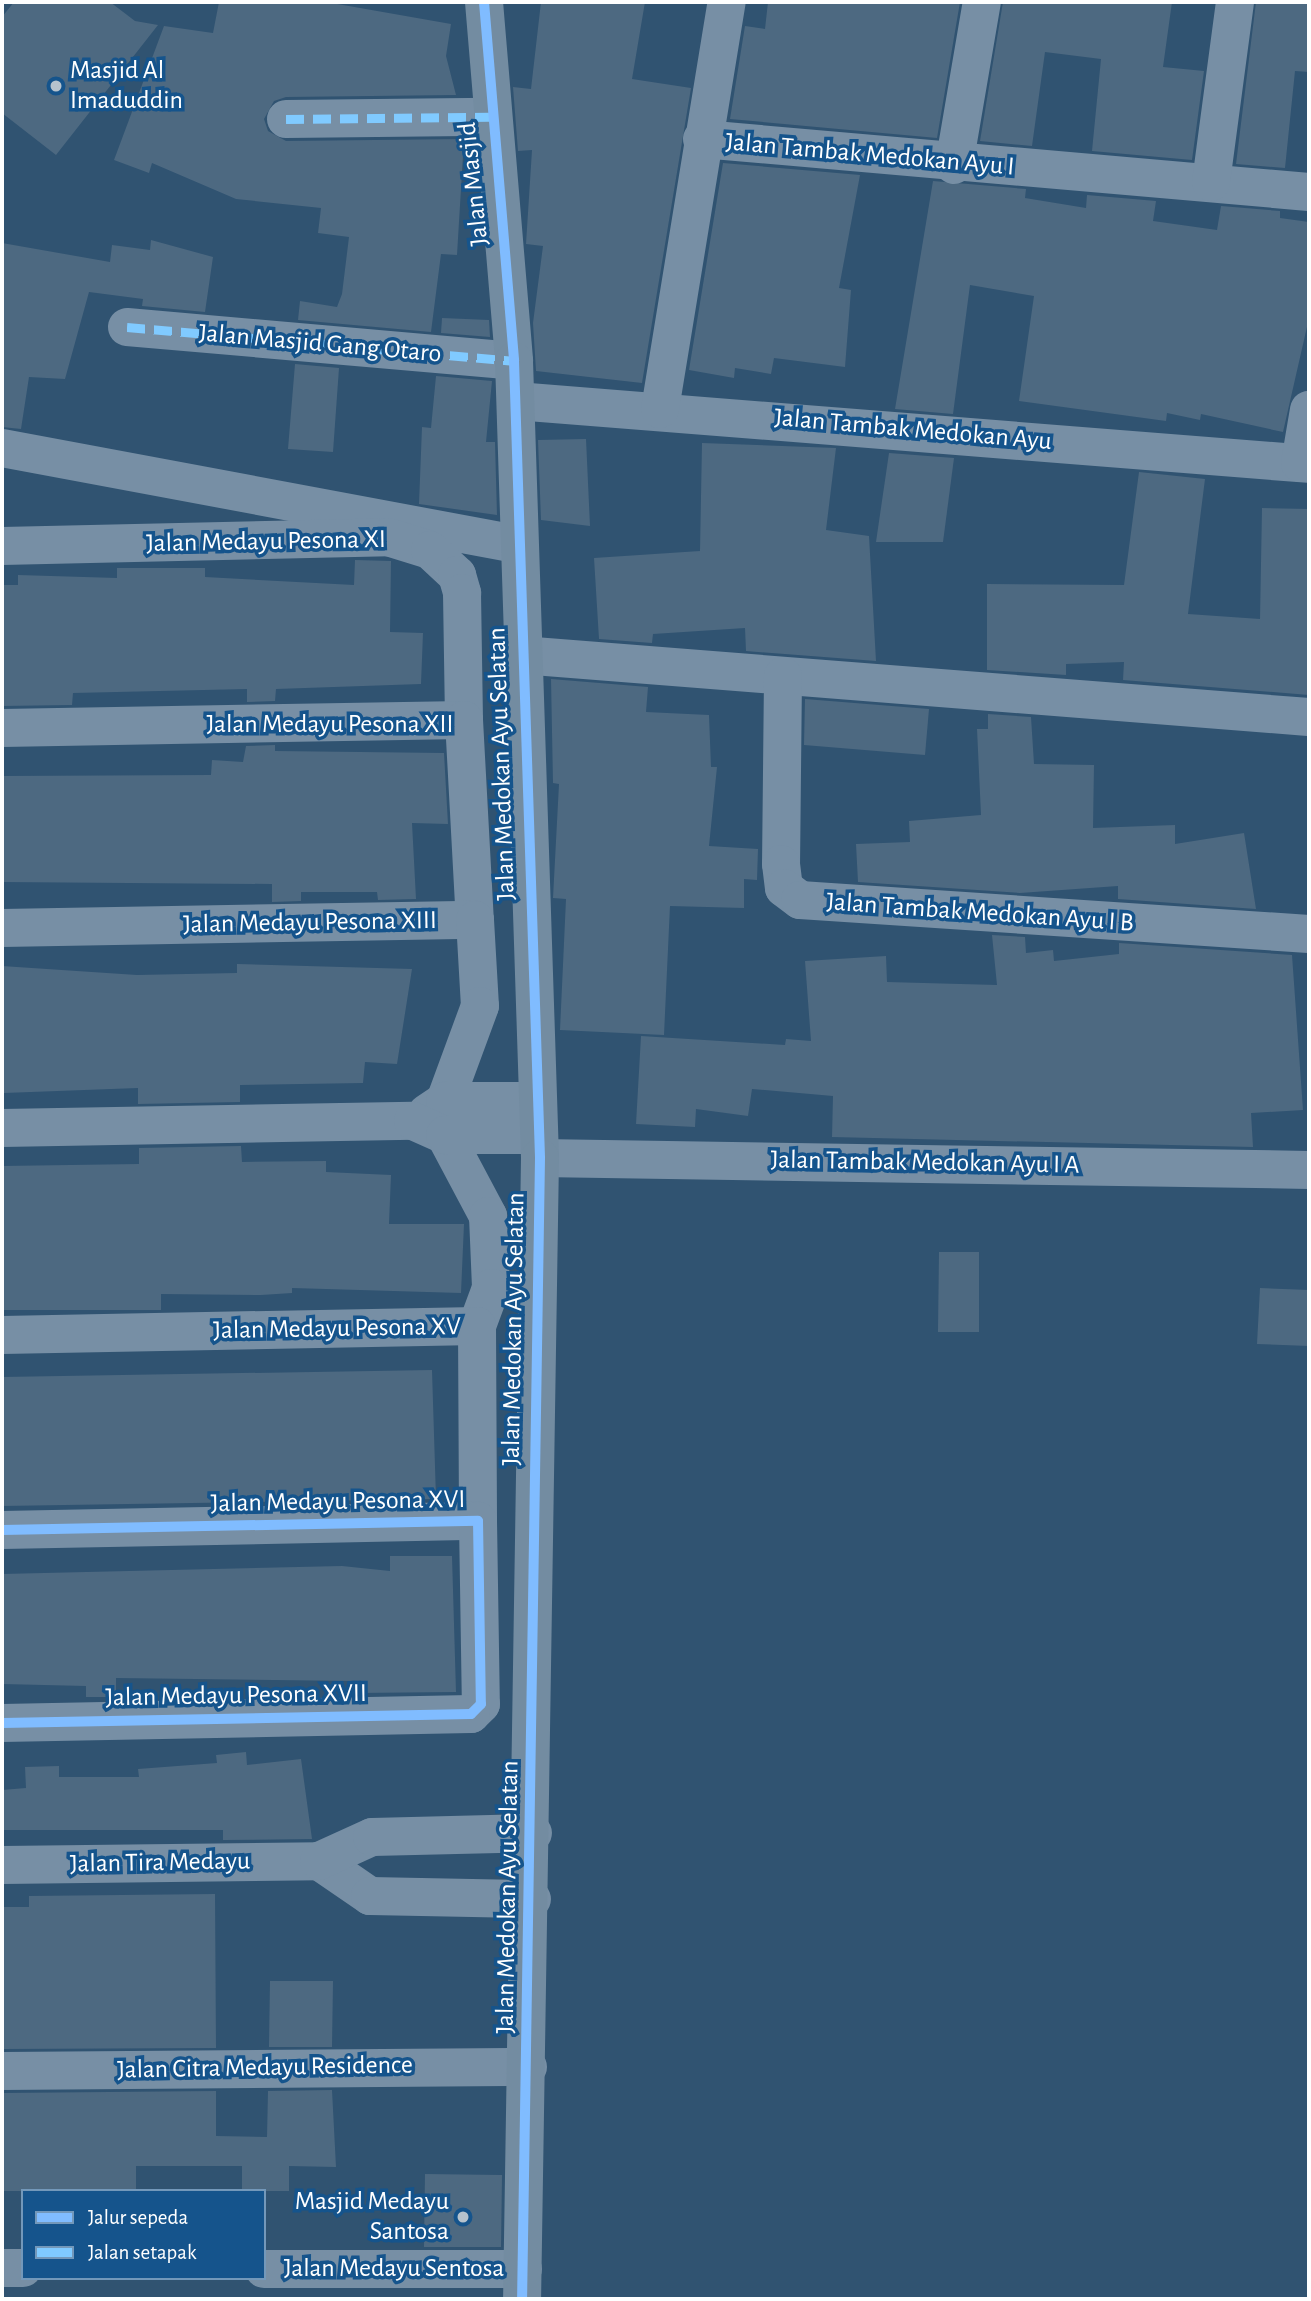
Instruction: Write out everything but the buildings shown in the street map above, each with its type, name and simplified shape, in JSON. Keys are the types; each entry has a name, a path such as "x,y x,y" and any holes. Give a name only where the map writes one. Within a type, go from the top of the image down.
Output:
{"street":[{"name":"Jalan Masjid","path":"484,2 489,117 514,361"},
{"path":"702,139 727,2"},
{"path":"954,165 982,2"},
{"path":"1211,182 1235,2"},
{"path":"286,119 489,117"},
{"name":"Jalan Tambak Medokan Ayu I","path":"660,408 702,139 954,165 1211,182 1309,192"},
{"name":"Jalan Masjid Gang Otaro","path":"127,327 514,361"},
{"name":"Jalan Medokan Ayu Selatan","path":"514,361 516,544 539,1131 533,1833 523,2284"},
{"name":"Jalan Tambak Medokan Ayu","path":"516,401 660,408 1304,464"},
{"path":"1304,464 1309,410"},
{"path":"2,448 516,544"},
{"name":"Jalan Medayu Pesona XI","path":"2,546 388,537 430,550 457,575 462,593 464,720"},
{"path":"521,655 1309,718"},
{"name":"Jalan Tambak Medokan Ayu I B","path":"783,676 781,864 784,888 800,900 1309,934"},
{"name":"Jalan Medayu Pesona XII","path":"2,728 464,720 475,920"},
{"name":"Jalan Medayu Pesona XIII","path":"2,928 475,920 480,1006 462,1059 434,1119"},
{"path":"434,1119 488,1216 491,1287 477,1326"},
{"path":"2,1128 434,1119 539,1131"},
{"name":"Jalan Tambak Medokan Ayu I A","path":"539,1131 1309,1170"},
{"name":"Jalan Medayu Pesona XV","path":"2,1335 477,1326 478,1521"},
{"name":"Jalan Medayu Pesona XVI","path":"2,1530 478,1521 481,1704 471,1714"},
{"name":"Jalan Medayu Pesona XVII","path":"2,1723 471,1714"},
{"name":"Jalan Tira Medayu","path":"2,1865 319,1861 372,1837 533,1833"},
{"path":"319,1861 370,1896 532,1899"},
{"name":"Jalan Citra Medayu Residence","path":"2,2071 528,2067"},
{"path":"2,2268 21,2268"},
{"name":"Jalan Medayu Sentosa","path":"266,2269 523,2284"}],"marked path":[{"path":"286,119 490,117"},
{"path":"127,327 514,361"}],"cycle path":[{"path":"484,2 514,361 540,1158 522,2299"},
{"path":"2,1530 478,1521 481,1704 471,1714 2,1723"}],"place":[{"name":"Masjid Al Imaduddin","path":"56,86"},
{"name":"Masjid Medayu Santosa","path":"463,2217"}]}
